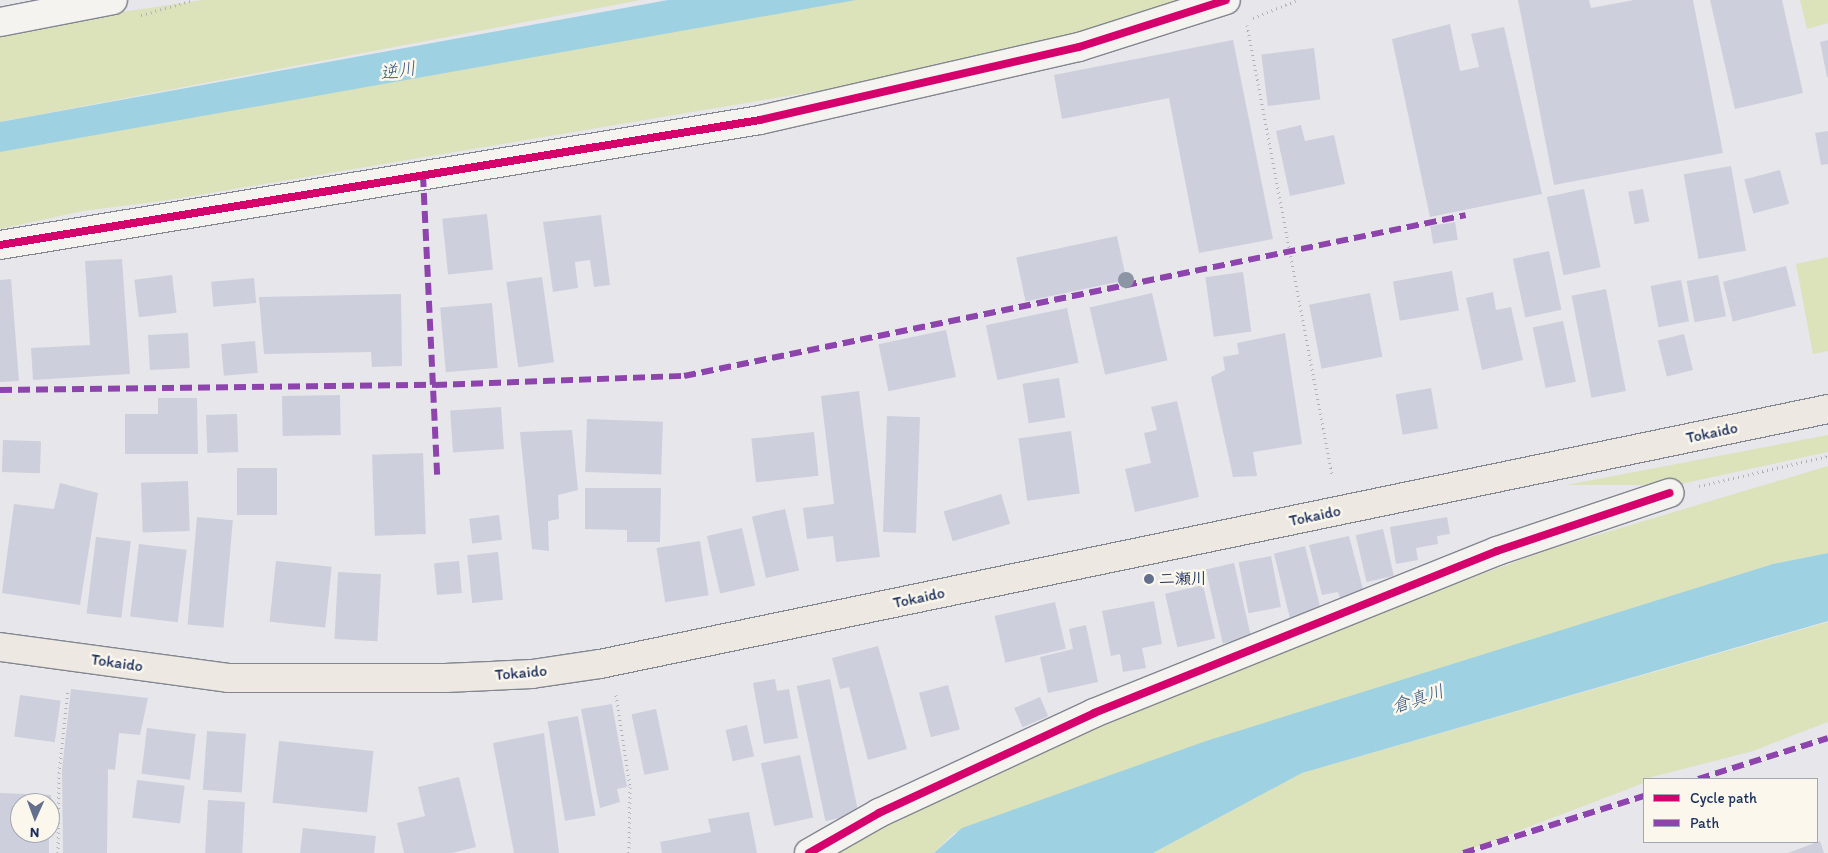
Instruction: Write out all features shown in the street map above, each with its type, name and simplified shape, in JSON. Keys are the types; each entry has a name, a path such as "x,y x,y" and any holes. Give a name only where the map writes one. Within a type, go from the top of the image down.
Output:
{"main road":[{"name":"Tokaido","path":"0,647 228,678 445,678 532,674 600,664 1828,409"}],"street":[{"path":"0,22 113,0"},
{"path":"0,245 760,120 1232,11"},
{"path":"809,853 879,812 1094,713 1497,551 1669,492"}],"path":[{"path":"1246,21 1297,0"},
{"path":"1232,11 1246,21 1332,476"},
{"path":"1669,492 1828,456"},
{"path":"58,853 59,774 69,683"},
{"path":"615,686 630,787 628,853"}],"green space":[{"path":"203,0 641,0 0,122 0,30"},
{"path":"819,0 1226,0 1079,47 169,200 83,211 0,229 0,151"},
{"path":"1800,0 1828,0 1828,23 1807,29"},
{"path":"1828,257 1828,351 1813,354 1796,264"},
{"path":"1828,435 1828,452 1676,485 1566,485"},
{"path":"1828,466 1828,553 1773,564 954,833 934,853 836,853 943,795 1263,655 1550,549"},
{"path":"1828,622 1828,722 1753,751 1643,778 1643,783 1460,853 1153,853 1302,773"}],"water":[{"name":"逆川","path":"668,0 856,0 0,152 0,122"},
{"name":"倉真川","path":"1828,553 1828,621 1302,773 1153,853 934,853 962,828 1206,741 1773,564"}],"building":[{"path":"1518,0 1589,0 1591,8 1634,0 1693,0 1723,153 1554,185"},
{"path":"1710,0 1782,0 1803,93 1735,109"},
{"path":"1450,24 1460,71 1479,67 1471,34 1504,27 1542,194 1430,217 1392,39"},
{"path":"1233,40 1273,239 1199,253 1169,98 1062,119 1054,75"},
{"path":"1828,40 1828,77 1827,77 1820,42"},
{"path":"1314,48 1320,100 1268,106 1261,54"},
{"path":"1301,125 1305,141 1334,135 1345,184 1290,196 1276,131"},
{"path":"1828,131 1828,164 1821,165 1815,133"},
{"path":"1731,166 1746,251 1699,259 1684,174"},
{"path":"1780,170 1789,204 1753,213 1744,180"},
{"path":"1584,189 1601,267 1563,275 1547,197"},
{"path":"1643,189 1649,221 1635,224 1628,192"},
{"path":"487,214 493,270 448,274 442,219"},
{"path":"601,215 610,285 594,287 590,260 575,262 578,288 553,292 543,222"},
{"path":"1455,222 1458,240 1433,244 1430,226"},
{"path":"1117,236 1126,280 1026,301 1016,257"},
{"path":"1549,251 1561,310 1525,317 1513,259"},
{"path":"122,259 130,374 33,380 31,348 90,345 85,261"},
{"path":"1786,266 1796,306 1733,322 1723,282"},
{"path":"1452,271 1459,310 1400,321 1393,281"},
{"path":"1243,272 1251,331 1214,337 1205,277"},
{"path":"172,275 177,313 139,317 134,280"},
{"path":"1718,275 1726,316 1695,322 1687,281"},
{"path":"542,277 554,362 518,367 506,282"},
{"path":"254,278 256,303 213,307 211,282"},
{"path":"11,279 19,381 0,382 0,280"},
{"path":"1681,280 1689,321 1659,327 1651,286"},
{"path":"1606,289 1626,391 1591,398 1572,296"},
{"path":"1493,292 1496,310 1511,307 1523,360 1482,370 1466,298"},
{"path":"1152,293 1168,360 1105,375 1090,307"},
{"path":"1370,293 1382,357 1322,369 1309,305"},
{"path":"401,294 402,366 372,367 371,352 264,354 259,297"},
{"path":"492,303 498,368 446,372 440,308"},
{"path":"1067,308 1079,363 997,380 986,325"},
{"path":"1563,321 1576,382 1546,388 1533,327"},
{"path":"946,330 956,377 888,391 879,344"},
{"path":"188,333 190,368 150,370 148,335"},
{"path":"1285,333 1302,444 1253,452 1257,476 1233,477 1211,377 1225,370 1223,357 1239,354 1237,343"},
{"path":"1684,334 1693,370 1667,376 1658,341"},
{"path":"255,341 258,373 224,376 221,344"},
{"path":"1059,378 1065,418 1029,423 1022,384"},
{"path":"1431,388 1438,428 1403,435 1396,394"},
{"path":"859,391 880,557 836,562 833,536 807,539 803,508 834,504 821,396"},
{"path":"340,395 341,435 283,436 282,396"},
{"path":"158,398 197,398 198,454 125,454 125,414 158,414"},
{"path":"1177,401 1199,497 1135,512 1125,469 1151,463 1144,433 1157,430 1151,407"},
{"path":"501,407 504,449 453,452 450,411"},
{"path":"237,414 238,452 207,453 206,415"},
{"path":"887,416 920,417 916,533 883,532"},
{"path":"587,419 663,422 661,475 585,472"},
{"path":"572,430 578,490 558,495 559,519 548,521 549,551 532,549 520,432"},
{"path":"1071,431 1080,493 1027,501 1019,438"},
{"path":"814,432 819,476 756,482 751,439"},
{"path":"3,440 41,441 40,473 2,472"},
{"path":"423,453 426,534 375,536 372,455"},
{"path":"237,468 277,468 277,515 237,515"},
{"path":"188,481 190,531 143,533 141,483"},
{"path":"60,483 98,493 80,605 2,593 14,504 54,509"},
{"path":"585,488 661,488 660,542 627,542 627,530 585,529"},
{"path":"1001,494 1010,524 953,541 944,512"},
{"path":"785,509 799,570 766,578 752,517"},
{"path":"499,515 502,540 472,543 469,519"},
{"path":"197,517 233,520 223,628 188,625"},
{"path":"1447,517 1450,534 1437,536 1438,544 1416,548 1418,560 1396,564 1390,527"},
{"path":"742,528 755,585 720,594 707,536"},
{"path":"1383,529 1394,576 1367,582 1356,535"},
{"path":"1349,536 1365,597 1342,603 1338,592 1322,595 1309,545"},
{"path":"96,537 131,541 121,618 87,613"},
{"path":"700,541 709,595 665,602 657,548"},
{"path":"139,544 187,550 178,622 130,616"},
{"path":"1305,546 1321,612 1290,620 1274,554"},
{"path":"498,552 503,600 472,603 467,555"},
{"path":"1271,556 1281,607 1249,613 1239,562"},
{"path":"276,561 332,567 325,628 270,622"},
{"path":"459,561 462,593 437,595 434,563"},
{"path":"1234,563 1251,637 1223,644 1206,570"},
{"path":"338,572 381,574 377,641 334,639"},
{"path":"1203,585 1215,639 1177,647 1165,594"},
{"path":"1154,601 1162,644 1142,648 1146,668 1123,672 1120,654 1111,656 1102,611"},
{"path":"1055,602 1066,649 1005,663 995,616"},
{"path":"1086,625 1098,682 1048,693 1040,657 1073,649 1069,629"},
{"path":"878,646 907,749 868,760 849,687 840,689 832,658"},
{"path":"775,679 777,691 789,689 798,738 764,744 753,683"},
{"path":"830,679 859,814 825,821 797,686"},
{"path":"948,685 960,729 931,737 919,693"},
{"path":"71,689 148,698 140,735 119,733 115,770 108,769 107,853 63,853 62,770"},
{"path":"20,695 61,701 55,742 14,737"},
{"path":"1040,697 1048,716 1022,727 1014,708"},
{"path":"612,704 627,787 617,789 620,802 600,808 581,709"},
{"path":"656,709 669,770 644,775 632,714"},
{"path":"578,716 596,815 565,821 547,721"},
{"path":"747,725 754,756 733,761 726,730"},
{"path":"147,728 196,734 190,780 141,774"},
{"path":"207,731 246,734 242,793 203,790"},
{"path":"544,733 559,853 514,853 493,743"},
{"path":"279,741 373,751 367,813 273,803"},
{"path":"800,755 813,818 774,826 761,763"},
{"path":"459,777 476,847 452,853 404,853 397,823 425,816 418,787"},
{"path":"137,780 185,786 180,824 132,818"},
{"path":"0,793 10,793 10,843 49,843 49,853 0,853"},
{"path":"208,800 245,802 242,853 205,853"},
{"path":"749,812 757,853 662,853 660,842 711,832 708,819"},
{"path":"303,828 376,836 374,853 300,853"},
{"path":"1820,841 1824,853 1788,853 1818,843"}],"marked path":[{"path":"423,175 437,475"},
{"path":"0,390 435,385 684,376 1466,215"},
{"path":"1701,778 1828,738"},
{"path":"1463,853 1643,796"}],"cycle path":[{"path":"0,245 760,120 1079,47 1226,0"},
{"path":"809,853 879,813 1094,713 1497,551 1669,493"}],"place":[{"name":"二瀬川","path":"1149,579"}]}
